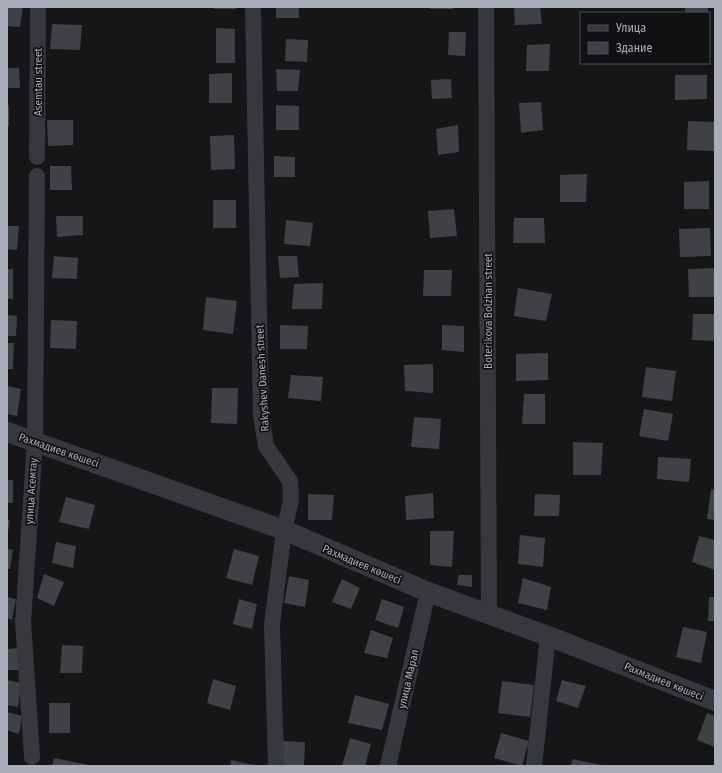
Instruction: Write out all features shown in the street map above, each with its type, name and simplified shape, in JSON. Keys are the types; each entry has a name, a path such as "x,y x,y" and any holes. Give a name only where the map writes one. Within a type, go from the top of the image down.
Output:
{"street":[{"name":"Asemtau street","path":"37,157 38,7"},
{"name":"Rakyshev Danesh street","path":"253,7 261,416 266,446 290,481 291,501 284,530 272,624 276,764"},
{"name":"Boterikova Bolzhan street","path":"486,7 489,615"},
{"name":"улица Асемтау","path":"32,757 23,622 35,441 37,176"},
{"name":"Рахмадиев көшесі","path":"7,432 284,530 428,592 548,636 715,702"},
{"name":"улица Марал","path":"388,766 428,592"},
{"path":"534,766 548,636"}],"building":[{"path":"7,7 23,7 20,27 7,26"},
{"path":"214,7 236,7 236,9 214,9"},
{"path":"276,7 299,7 299,18 276,18"},
{"path":"430,7 453,7 453,9 430,9"},
{"path":"514,7 540,7 542,24 515,25"},
{"path":"685,7 708,7 708,12 685,12"},
{"path":"52,24 82,25 80,50 50,49"},
{"path":"216,28 235,29 235,63 216,63"},
{"path":"449,32 466,32 465,56 448,55"},
{"path":"286,39 308,40 307,62 285,61"},
{"path":"550,44 549,71 526,71 527,45"},
{"path":"7,68 19,68 20,88 7,88"},
{"path":"276,69 300,70 298,91 277,91"},
{"path":"232,73 232,103 209,103 209,74"},
{"path":"675,75 707,75 707,99 675,100"},
{"path":"451,79 452,98 432,99 431,80"},
{"path":"541,102 543,130 521,133 519,103"},
{"path":"7,105 9,105 9,126 7,126"},
{"path":"276,105 299,106 299,130 276,130"},
{"path":"47,120 73,120 73,145 48,146"},
{"path":"688,121 715,122 714,151 687,150"},
{"path":"458,125 459,152 438,155 436,129"},
{"path":"234,135 235,169 211,170 210,136"},
{"path":"274,156 295,157 295,177 274,177"},
{"path":"50,166 71,166 72,190 50,190"},
{"path":"587,174 586,202 560,202 560,175"},
{"path":"709,181 709,209 684,209 684,182"},
{"path":"213,200 236,200 236,228 213,228"},
{"path":"454,209 457,236 430,238 428,211"},
{"path":"56,216 83,216 83,235 57,237"},
{"path":"514,218 544,218 545,243 513,243"},
{"path":"286,220 313,223 310,246 284,244"},
{"path":"7,226 19,226 17,250 7,249"},
{"path":"710,228 711,256 680,257 679,229"},
{"path":"54,256 78,258 77,279 52,278"},
{"path":"278,256 297,256 299,277 280,278"},
{"path":"715,268 715,297 689,297 688,269"},
{"path":"7,269 13,269 13,299 7,299"},
{"path":"424,270 452,270 451,296 423,296"},
{"path":"323,283 322,309 292,309 294,284"},
{"path":"518,288 552,294 546,321 514,316"},
{"path":"206,297 237,301 233,334 203,330"},
{"path":"693,314 715,314 715,341 692,340"},
{"path":"7,315 17,316 16,336 7,336"},
{"path":"51,320 77,321 76,349 50,348"},
{"path":"280,325 308,326 307,349 280,349"},
{"path":"442,325 464,326 464,352 442,350"},
{"path":"7,343 14,343 13,369 7,369"},
{"path":"548,353 548,380 516,381 516,354"},
{"path":"433,364 433,393 405,391 404,365"},
{"path":"646,367 676,371 672,401 642,397"},
{"path":"291,375 323,377 321,401 288,398"},
{"path":"7,386 21,389 17,416 7,414"},
{"path":"212,388 238,388 237,424 211,423"},
{"path":"524,394 545,394 545,424 522,424"},
{"path":"644,409 673,414 668,441 639,436"},
{"path":"414,417 441,419 439,449 411,447"},
{"path":"573,442 603,443 601,475 573,475"},
{"path":"658,457 691,459 689,482 657,479"},
{"path":"7,480 13,480 13,503 7,503"},
{"path":"711,489 715,490 715,520 707,519"},
{"path":"433,493 434,518 406,520 405,496"},
{"path":"308,494 334,495 332,520 308,520"},
{"path":"535,494 560,495 559,516 534,516"},
{"path":"66,497 95,505 89,529 59,522"},
{"path":"7,519 10,520 8,532 7,532"},
{"path":"430,531 454,531 452,567 430,565"},
{"path":"520,535 545,538 543,567 518,564"},
{"path":"699,536 715,540 715,570 692,562"},
{"path":"56,542 76,546 73,568 52,563"},
{"path":"7,549 13,550 10,569 7,569"},
{"path":"234,549 259,556 252,585 226,578"},
{"path":"44,574 64,582 54,606 37,598"},
{"path":"459,575 472,575 472,587 457,585"},
{"path":"289,576 309,580 305,607 284,603"},
{"path":"523,578 551,587 547,610 518,603"},
{"path":"342,579 360,588 351,609 332,602"},
{"path":"7,597 16,599 12,620 7,618"},
{"path":"709,597 715,597 715,621 708,621"},
{"path":"239,599 257,604 252,629 233,624"},
{"path":"382,599 404,607 398,628 375,620"},
{"path":"683,627 707,632 701,663 676,657"},
{"path":"371,630 393,638 387,658 364,653"},
{"path":"62,645 83,646 82,673 60,673"},
{"path":"18,648 18,670 7,670 7,649"},
{"path":"213,679 236,686 230,710 207,703"},
{"path":"7,680 21,683 18,707 7,705"},
{"path":"562,680 586,686 578,708 556,701"},
{"path":"502,681 534,685 530,717 498,713"},
{"path":"355,695 389,704 382,730 348,723"},
{"path":"49,703 70,703 70,733 49,733"},
{"path":"7,712 22,716 19,734 7,730"},
{"path":"707,713 715,716 715,747 697,740"},
{"path":"501,733 529,741 522,766 494,758"},
{"path":"350,738 371,744 365,766 342,766"},
{"path":"282,741 305,742 304,766 281,766"},
{"path":"54,758 89,765 89,766 52,766"},
{"path":"572,759 602,765 602,766 571,766"},
{"path":"231,760 253,765 230,766"}]}
